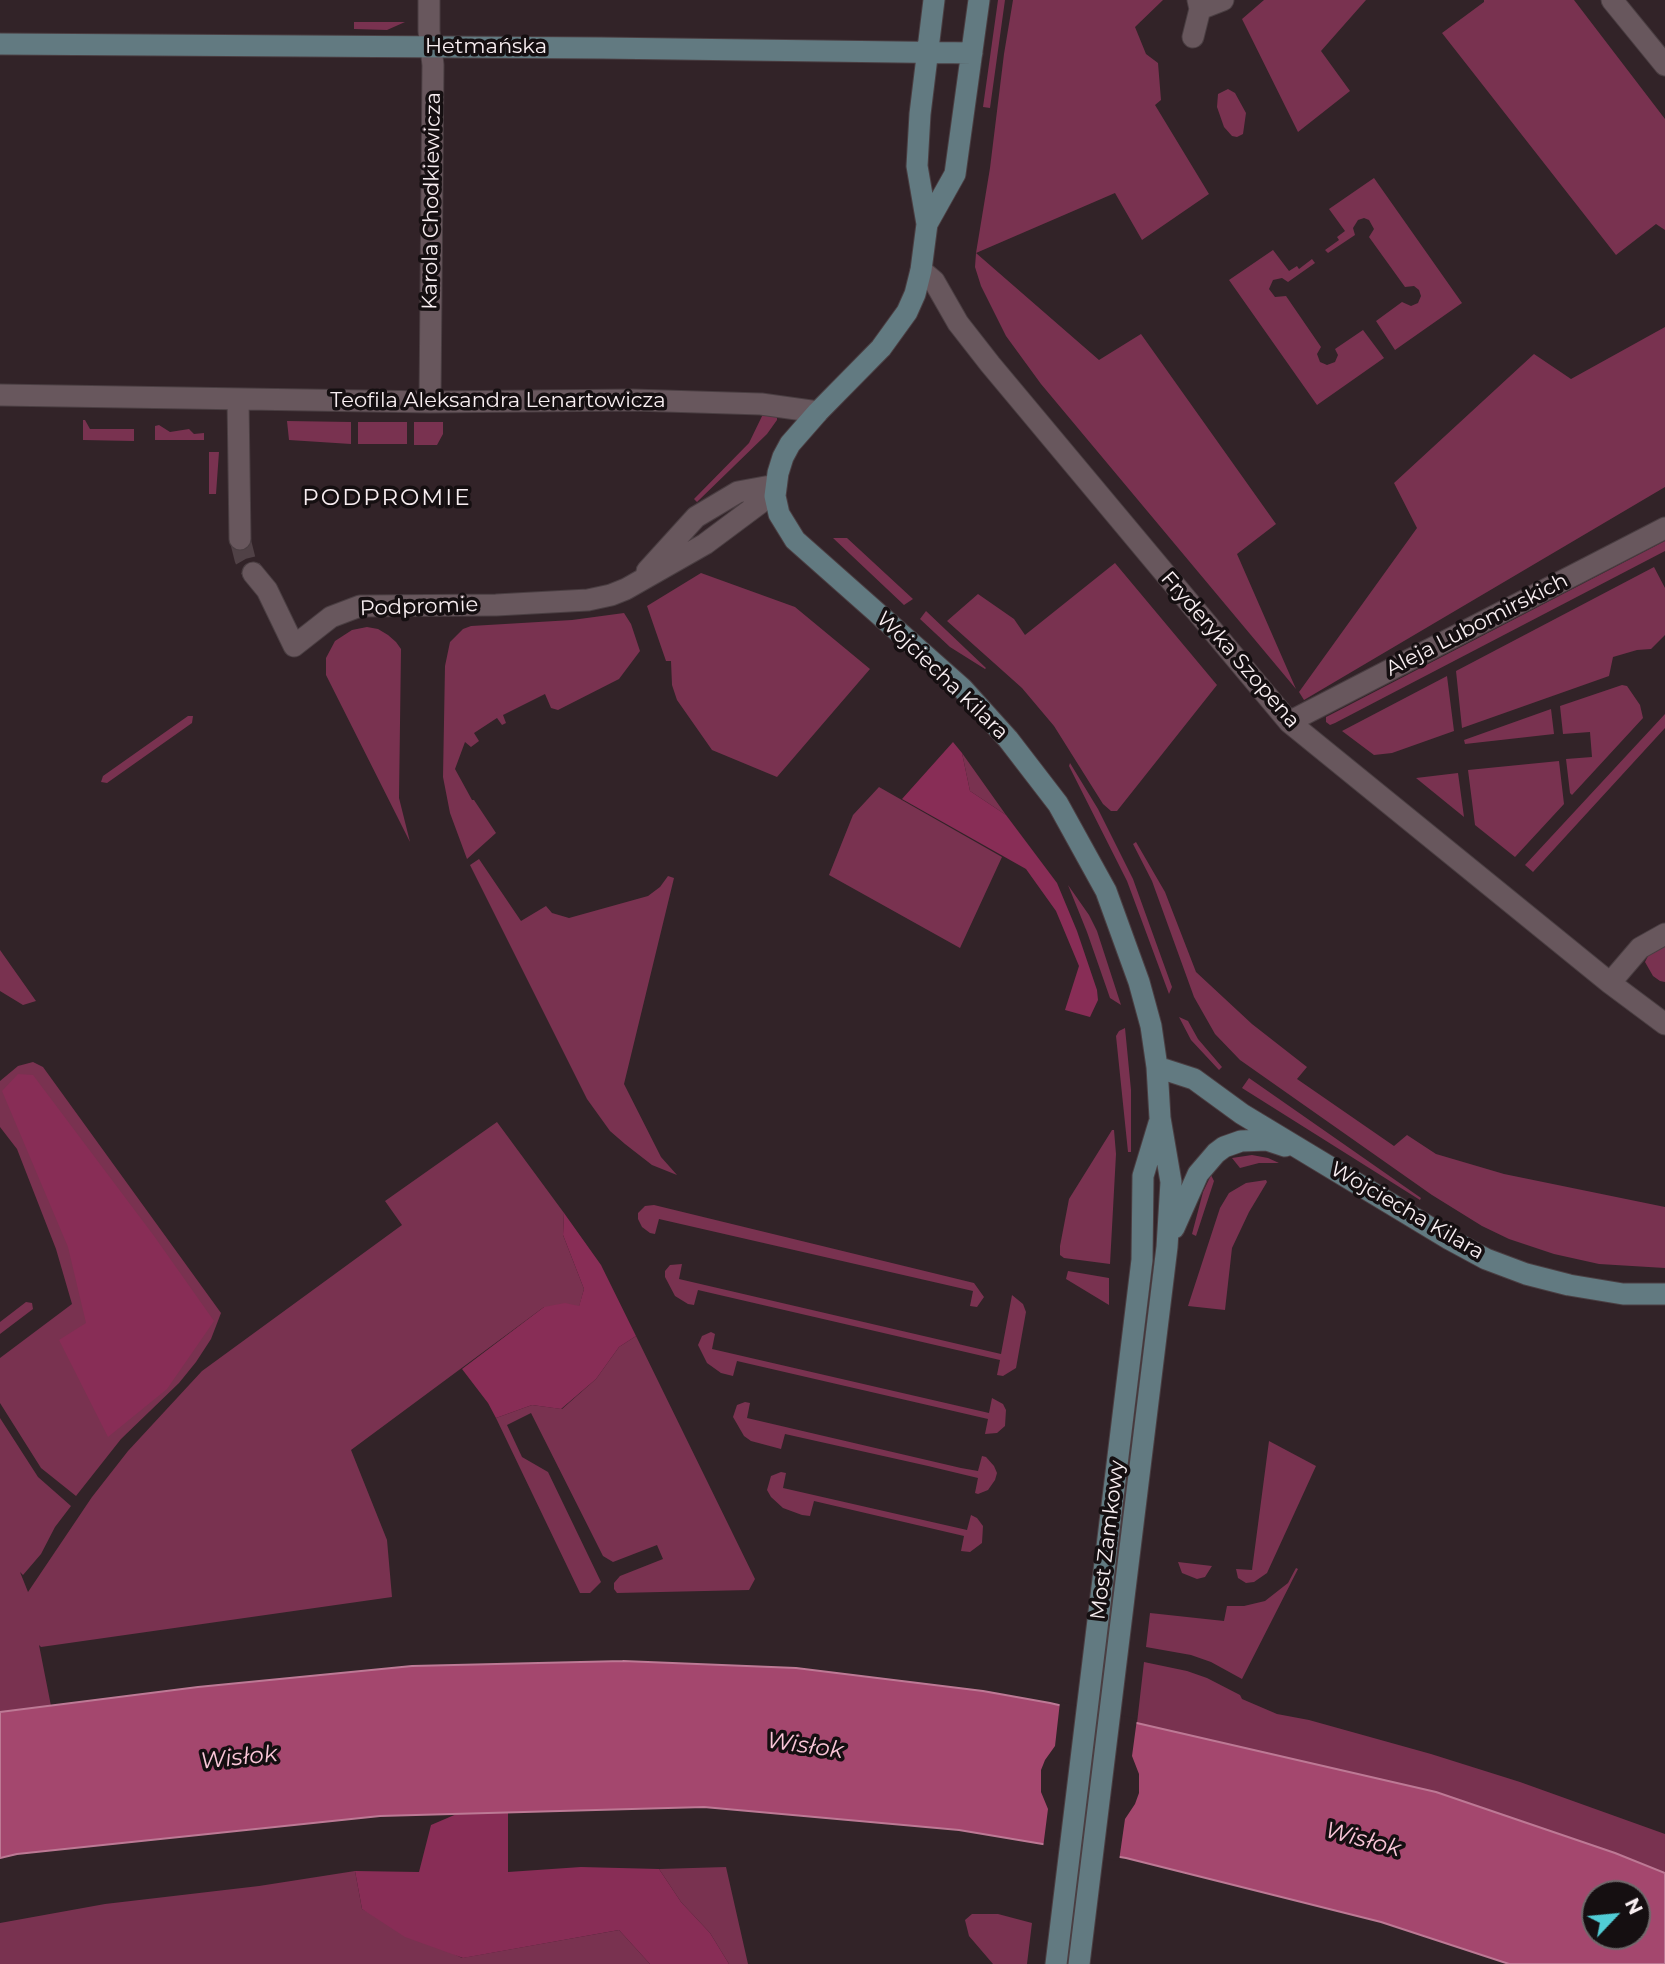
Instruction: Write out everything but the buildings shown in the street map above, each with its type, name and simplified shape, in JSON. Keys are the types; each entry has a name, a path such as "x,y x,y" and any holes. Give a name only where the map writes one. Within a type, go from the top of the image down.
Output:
{"main road":[{"path":"818,412 881,348 907,312 915,294 927,224 917,166 920,114 934,0"},
{"path":"927,224 955,174 979,0"},
{"name":"Hetmańska","path":"0,44 972,53"},
{"name":"Podpromie","path":"776,485 783,457 818,412"},
{"name":"Wojciecha Kilara","path":"776,485 775,496 779,514 794,540 961,688 1008,739 1058,804 1091,861 1123,936 1146,1006 1157,1067 1194,1079 1242,1114 1486,1259 1526,1274 1569,1285 1623,1294 1665,1294"},
{"name":"Most Zamkowy","path":"1079,1964 1167,1247 1171,1182 1160,1118 1157,1067"},
{"name":"Most Zamkowy","path":"1056,1964 1136,1304 1143,1236 1143,1176 1160,1118"},
{"name":"Wojciecha Kilara","path":"1167,1247 1198,1174 1224,1147 1241,1141 1267,1140 1314,1156"}],"street":[{"name":"Karola Chodkiewicza","path":"429,0 433,88 430,402"},
{"path":"1194,37 1199,5 1223,0"},
{"path":"1612,0 1665,65"},
{"name":"Fryderyka Szopena","path":"921,271 934,281 958,323 990,364 1289,722 1610,983 1665,1024"},
{"name":"Teofila Aleksandra Lenartowicza","path":"0,395 430,402 634,400 761,404 818,412"},
{"path":"238,399 240,540"},
{"name":"Podpromie","path":"253,573 267,590 294,646 331,617 360,606 559,603 611,596 705,544 760,503 776,485"},
{"name":"Aleja Lubomirskich","path":"1289,722 1665,528"},
{"path":"1610,983 1640,948 1665,934"}],"shaded area":[{"path":"998,0 1005,0 990,108 983,107"},
{"path":"1013,0 1163,0 1135,27 1146,54 1158,63 1161,100 1155,105 1209,194 1142,240 1115,193 976,253"},
{"path":"1264,0 1366,0 1321,51 1350,91 1298,132 1242,19"},
{"path":"1484,0 1574,0 1665,119 1665,230 1656,224 1616,255 1442,33"},
{"path":"354,22 405,22 387,30 354,29"},
{"path":"1228,89 1235,93 1246,113 1243,134 1237,137 1232,136 1224,127 1217,107 1218,94"},
{"path":"1374,178 1462,303 1395,350 1376,321 1402,302 1411,306 1418,303 1421,296 1419,290 1414,286 1405,287 1369,237 1374,229 1369,220 1358,220 1353,228 1355,235 1328,253 1325,250 1339,240 1337,237 1345,231 1329,209"},
{"path":"1273,250 1289,271 1297,266 1299,269 1312,259 1315,263 1288,282 1282,278 1273,280 1269,289 1275,297 1286,296 1321,347 1317,354 1320,362 1327,365 1335,362 1338,355 1335,349 1363,330 1384,358 1317,405 1229,280"},
{"path":"976,253 1099,360 1141,334 1276,524 1237,554 1296,689 1041,384 1006,336 981,286 975,267"},
{"path":"1665,327 1665,487 1304,700 1299,692 1417,528 1394,483 1534,354 1571,379"},
{"path":"764,412 777,415 777,420 767,434 697,502 694,499 749,443"},
{"path":"83,420 90,429 134,429 134,441 83,440"},
{"path":"287,421 351,422 351,444 289,440"},
{"path":"358,422 407,422 407,444 358,444"},
{"path":"414,422 443,422 443,434 437,445 414,445"},
{"path":"159,425 170,432 189,429 194,434 204,433 204,440 155,440 155,426"},
{"path":"209,452 219,452 216,494 209,494"},
{"path":"833,538 847,538 913,599 904,605"},
{"path":"1665,541 1665,551 1335,723 1330,725 1326,722 1326,717"},
{"path":"1115,563 1217,685 1117,811 1111,811 1103,804 1054,726 1022,688 947,621 978,594 1014,619 1025,635"},
{"path":"1654,567 1665,588 1665,635 1651,649 1613,657 1609,676 1462,728 1456,671"},
{"path":"701,573 795,607 870,669 777,777 712,750 677,700 672,685 671,661 666,661 647,606"},
{"path":"926,611 986,668 950,647 920,619"},
{"path":"624,613 631,624 640,651 619,679 558,710 551,708 545,694 503,715 506,723 502,725 497,718 474,733 479,741 471,747 465,742 455,769 472,800 496,833 467,859 450,813 443,777 445,666 450,642 463,629 471,626 572,620"},
{"path":"367,627 388,635 401,649 399,798 410,842 326,675 326,658 335,641 352,630"},
{"path":"1447,676 1454,731 1392,753 1374,755 1342,731"},
{"path":"1622,685 1627,686 1640,705 1643,718 1572,795 1566,759 1592,757 1590,732 1563,734 1560,706"},
{"path":"1551,709 1554,734 1465,744 1464,740"},
{"path":"1665,714 1665,728 1533,872 1525,865"},
{"path":"188,716 193,716 192,723 107,783 101,782 103,776"},
{"path":"953,742 962,753 970,791 1006,815 1057,883 1097,990 1098,1000 1090,1017 1065,1010 1079,966 1056,911 1026,869 902,799"},
{"path":"962,753 1006,815 970,791"},
{"path":"1559,761 1564,804 1515,857 1475,825 1468,770"},
{"path":"1070,763 1098,809 1133,879 1172,987 1169,994 1127,881 1069,766"},
{"path":"1458,773 1464,817 1416,778"},
{"path":"879,787 1002,857 960,948 829,875 853,815"},
{"path":"1136,842 1165,892 1196,972 1252,1024 1307,1067 1297,1079 1394,1146 1407,1135 1436,1154 1504,1174 1665,1207 1665,1268 1599,1264 1554,1254 1509,1239 1482,1226 1432,1195 1240,1060 1215,1034 1194,997 1152,881 1133,844"},
{"path":"479,859 521,921 546,906 552,913 569,918 648,896 660,887 668,876 674,878 624,1084 661,1157 677,1175 652,1165 625,1144 610,1131 587,1099 470,865"},
{"path":"1068,885 1097,931 1121,1005 1110,998"},
{"path":"1665,942 1665,982 1653,976 1645,962 1649,954"},
{"path":"0,950 36,1001 23,1005 0,991"},
{"path":"1179,1017 1188,1021 1198,1039 1222,1067 1219,1070 1191,1040"},
{"path":"1125,1028 1131,1090 1131,1152 1128,1152 1116,1036"},
{"path":"33,1062 43,1067 221,1313 211,1339 196,1362 179,1383 121,1439 76,1496 41,1468 0,1403 0,1358 72,1304 56,1249 17,1149 0,1127 0,1081 18,1066"},
{"path":"18,1074 33,1075 214,1321 167,1389 108,1437 59,1340 86,1323 68,1247 2,1091"},
{"path":"1249,1078 1421,1198 1420,1200 1242,1088"},
{"path":"497,1122 564,1213 563,1235 584,1289 579,1307 544,1307 351,1450 387,1540 392,1597 41,1647 39,1645 51,1706 0,1712 0,1418 38,1477 71,1506 55,1527 41,1554 23,1575 20,1572 28,1592 92,1497 128,1451 202,1371 402,1225 385,1201"},
{"path":"1112,1130 1116,1154 1110,1264 1064,1258 1060,1255 1060,1246 1069,1199"},
{"path":"1252,1155 1279,1163 1259,1163 1240,1168 1232,1158"},
{"path":"1211,1175 1214,1181 1196,1236 1192,1234 1203,1192"},
{"path":"1266,1180 1232,1248 1225,1310 1188,1306 1220,1208 1229,1193 1246,1183"},
{"path":"654,1205 974,1283 984,1297 977,1307 970,1306 973,1291 659,1219 655,1234 650,1233 642,1227 638,1213 645,1206"},
{"path":"564,1213 601,1265 636,1336 619,1347 596,1379 561,1409 532,1405 496,1418 462,1369 544,1307 565,1303 579,1306 584,1289 563,1235"},
{"path":"682,1264 679,1279 1001,1354 1012,1295 1023,1304 1026,1312 1016,1368 1003,1376 997,1375 1000,1360 698,1290 694,1305 688,1304 675,1296 665,1277 665,1271 670,1265"},
{"path":"1068,1271 1109,1278 1109,1305 1066,1279"},
{"path":"26,1302 32,1303 33,1309 0,1334 0,1322"},
{"path":"711,1332 715,1334 712,1349 989,1413 992,1398 1003,1404 1006,1410 1005,1426 997,1433 985,1434 988,1419 737,1361 733,1376 721,1373 707,1363 698,1345 702,1336"},
{"path":"636,1336 755,1579 749,1590 617,1593 614,1583 620,1576 663,1559 657,1545 613,1562 603,1556 531,1413 507,1425 522,1457 548,1472 601,1582 590,1593 580,1593 496,1418 532,1405 562,1409 596,1379 619,1347"},
{"path":"750,1403 747,1418 961,1468 978,1471 982,1456 986,1457 997,1473 995,1480 988,1490 978,1494 975,1493 978,1478 928,1466 785,1434 781,1449 751,1441 744,1436 733,1417 737,1405"},
{"path":"1269,1441 1316,1466 1267,1573 1254,1582 1246,1583 1238,1578 1236,1569 1252,1570"},
{"path":"786,1473 783,1488 967,1530 971,1515 983,1526 982,1543 970,1552 961,1551 964,1536 814,1501 810,1516 802,1515 783,1508 767,1490 771,1476"},
{"path":"1178,1562 1212,1566 1205,1577 1197,1579 1182,1573"},
{"path":"1296,1568 1298,1569 1242,1679 1211,1662 1191,1655 1146,1647 1150,1613 1224,1621 1227,1606 1244,1606 1265,1601 1288,1583"},
{"path":"1144,1662 1207,1678 1240,1695 1242,1699 1277,1714 1309,1720 1431,1754 1520,1782 1665,1834 1665,1873 1615,1853 1436,1792 1137,1723"},
{"path":"508,1811 508,1872 581,1867 659,1869 681,1902 710,1933 729,1964 650,1964 619,1930 463,1958 405,1937 362,1909 355,1871 419,1872 431,1825 459,1813"},
{"path":"726,1867 748,1964 729,1964 710,1933 681,1902 659,1869"},
{"path":"355,1871 362,1909 462,1958 619,1930 650,1964 0,1964 0,1923 105,1904 259,1886"},
{"path":"972,1914 998,1914 1032,1923 1027,1964 993,1964 969,1936 965,1920"}],"water":[{"name":"Wisłok","path":"623,1661 796,1668 983,1691 1050,1703 1436,1792 1615,1853 1665,1873 1665,1964 1509,1964 1381,1922 1126,1858 959,1830 704,1807 380,1816 17,1854 0,1858 0,1712 198,1687 412,1666"}],"pier":[{"path":"1060,1702 1137,1719 1132,1756 1139,1774 1139,1793 1125,1819 1119,1861 1043,1848 1048,1809 1041,1792 1041,1770 1055,1746"}],"tunnel":[{"path":"240,539 245,559 253,573"}],"district":[{"name":"PODPROMIE","path":"387,498"}]}
